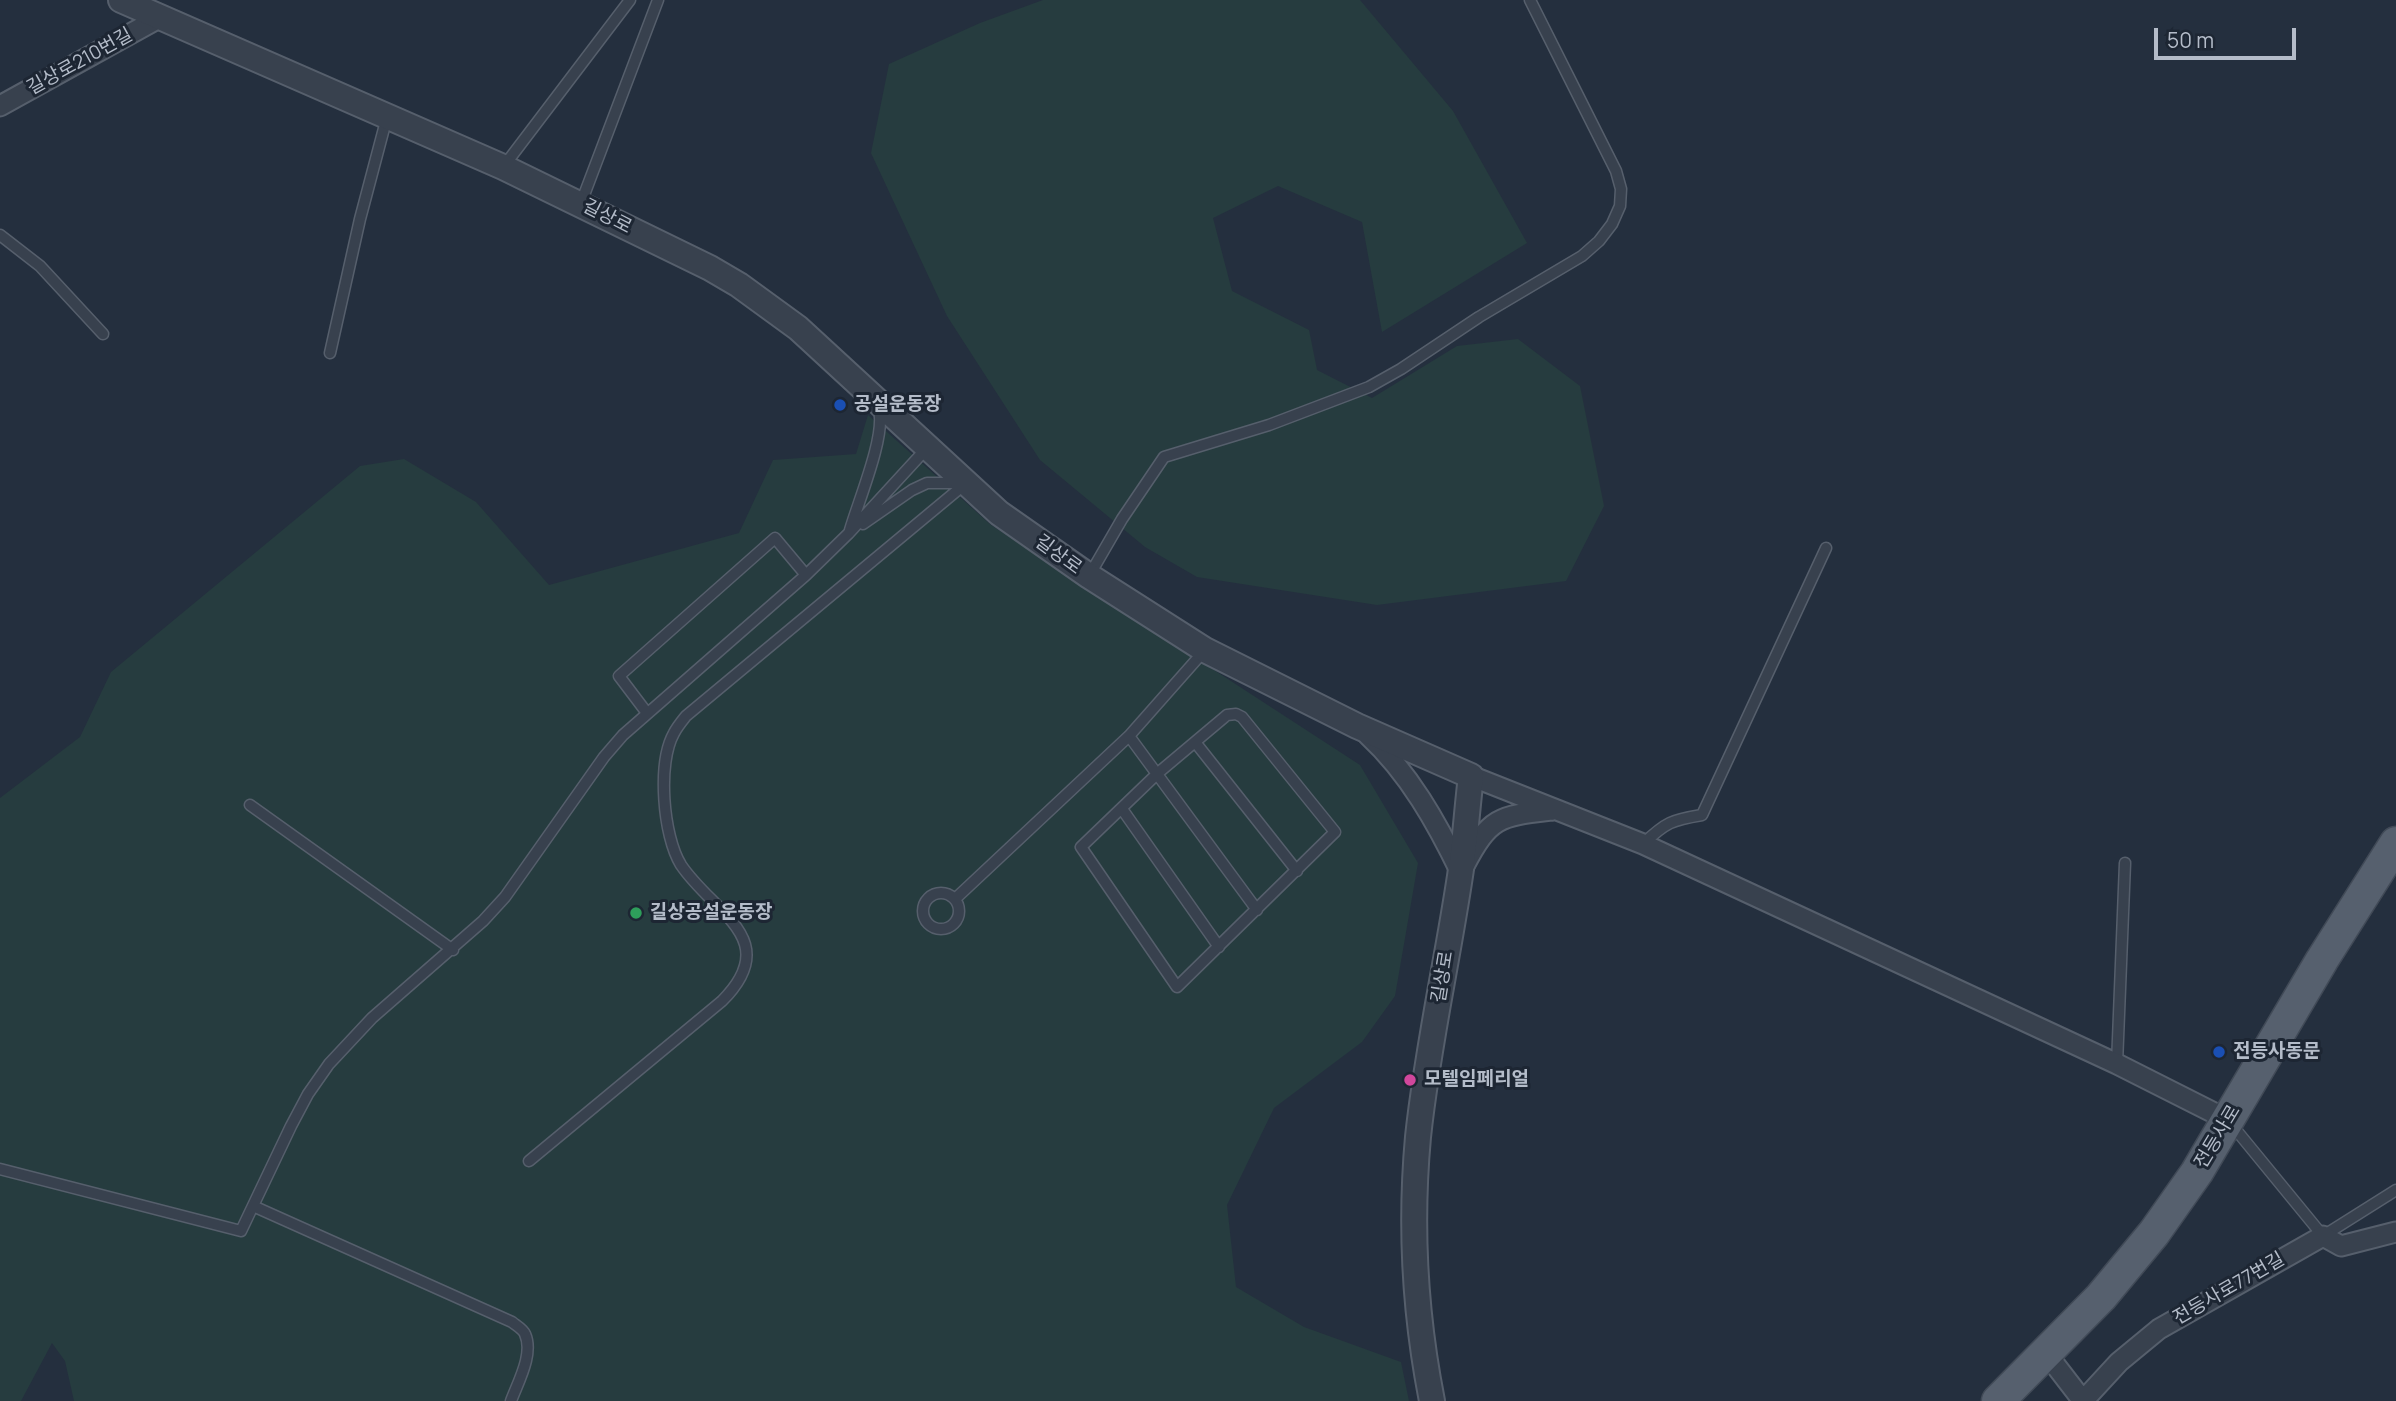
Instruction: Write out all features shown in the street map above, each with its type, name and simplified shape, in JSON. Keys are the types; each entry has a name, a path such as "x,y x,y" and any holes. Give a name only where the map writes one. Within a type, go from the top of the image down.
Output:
{"main road":[{"name":"전등사로","path":"1998,1401 2101,1297 2154,1233 2197,1172 2322,960 2396,843"}],"street":[{"name":"길상로","path":"121,0 503,167 739,285 799,328 999,513 1089,576 1205,650 1357,726 1471,776 1461,873 1424,1096 1416,1181 1414,1218 1418,1306 1432,1401"},
{"name":"길상로210번길","path":"0,106 159,18"},
{"path":"1357,726 1383,749 1406,778 1440,830 1461,873"},
{"path":"1471,776 1643,844 2117,1064 2228,1121"},
{"path":"1461,873 1484,832 1499,820 1518,814 1557,809"},
{"path":"2323,1236 2341,1246 2396,1232"},
{"name":"전등사로77번길","path":"2083,1401 2119,1362 2159,1329 2323,1236"},
{"path":"2046,1353 2083,1401"}],"lane":[{"path":"503,167 630,0"},
{"path":"581,204 658,0"},
{"path":"1089,576 1122,519 1164,457 1269,425 1369,387 1581,256 1599,241 1612,224 1620,206 1621,189 1616,171 1530,0"},
{"path":"330,353 360,219 387,116"},
{"path":"0,235 40,266 103,334"},
{"path":"848,534 878,440 882,420 877,399"},
{"path":"0,1169 241,1231 291,1126 308,1094 329,1064 372,1018 484,921 505,897 604,757 623,735 806,575 848,534 927,448"},
{"path":"848,534 912,490 927,483 966,483"},
{"path":"529,1161 722,1001 738,985 746,966 746,947 738,929 681,864 670,834 663,794 667,757 673,735 686,716 966,483"},
{"path":"647,713 619,676 764,547 775,538 806,575"},
{"path":"1643,844 1672,820 1702,815 1826,548"},
{"path":"955,899 1129,736 1205,650"},
{"path":"1236,714 1242,717 1335,832 1177,987 1081,847 1158,773 1195,742 1227,715 1236,714"},
{"path":"1129,736 1257,911"},
{"path":"1195,742 1297,871"},
{"path":"250,805 453,950"},
{"path":"1122,808 1219,947"},
{"path":"2117,1064 2125,863"},
{"path":"2228,1121 2323,1236 2396,1190"},
{"path":"253,1206 512,1322 524,1331 527,1343 526,1360 511,1401"}],"green space":[{"path":"1043,0 1360,0 1453,111 1527,243 1382,332 1362,222 1278,186 1213,218 1232,291 1309,330 1317,370 1372,398 1457,346 1518,339 1580,386 1604,506 1566,581 1377,605 1197,577 1145,547 1040,460 947,316 871,153 889,64 980,23"},
{"name":"길상공설운동장","path":"868,415 991,525 1360,765 1418,863 1395,996 1362,1042 1274,1108 1227,1205 1236,1287 1304,1327 1401,1362 1409,1401 74,1401 65,1361 52,1343 21,1401 0,1401 0,798 80,737 111,672 360,466 404,459 476,502 549,585 739,533 773,460 856,454"}],"place":[{"name":"공설운동장","path":"840,405"},
{"name":"길상공설운동장","path":"636,913"},
{"name":"전등사동문","path":"2219,1052"},
{"name":"모텔임페리얼","path":"1410,1080"}]}
